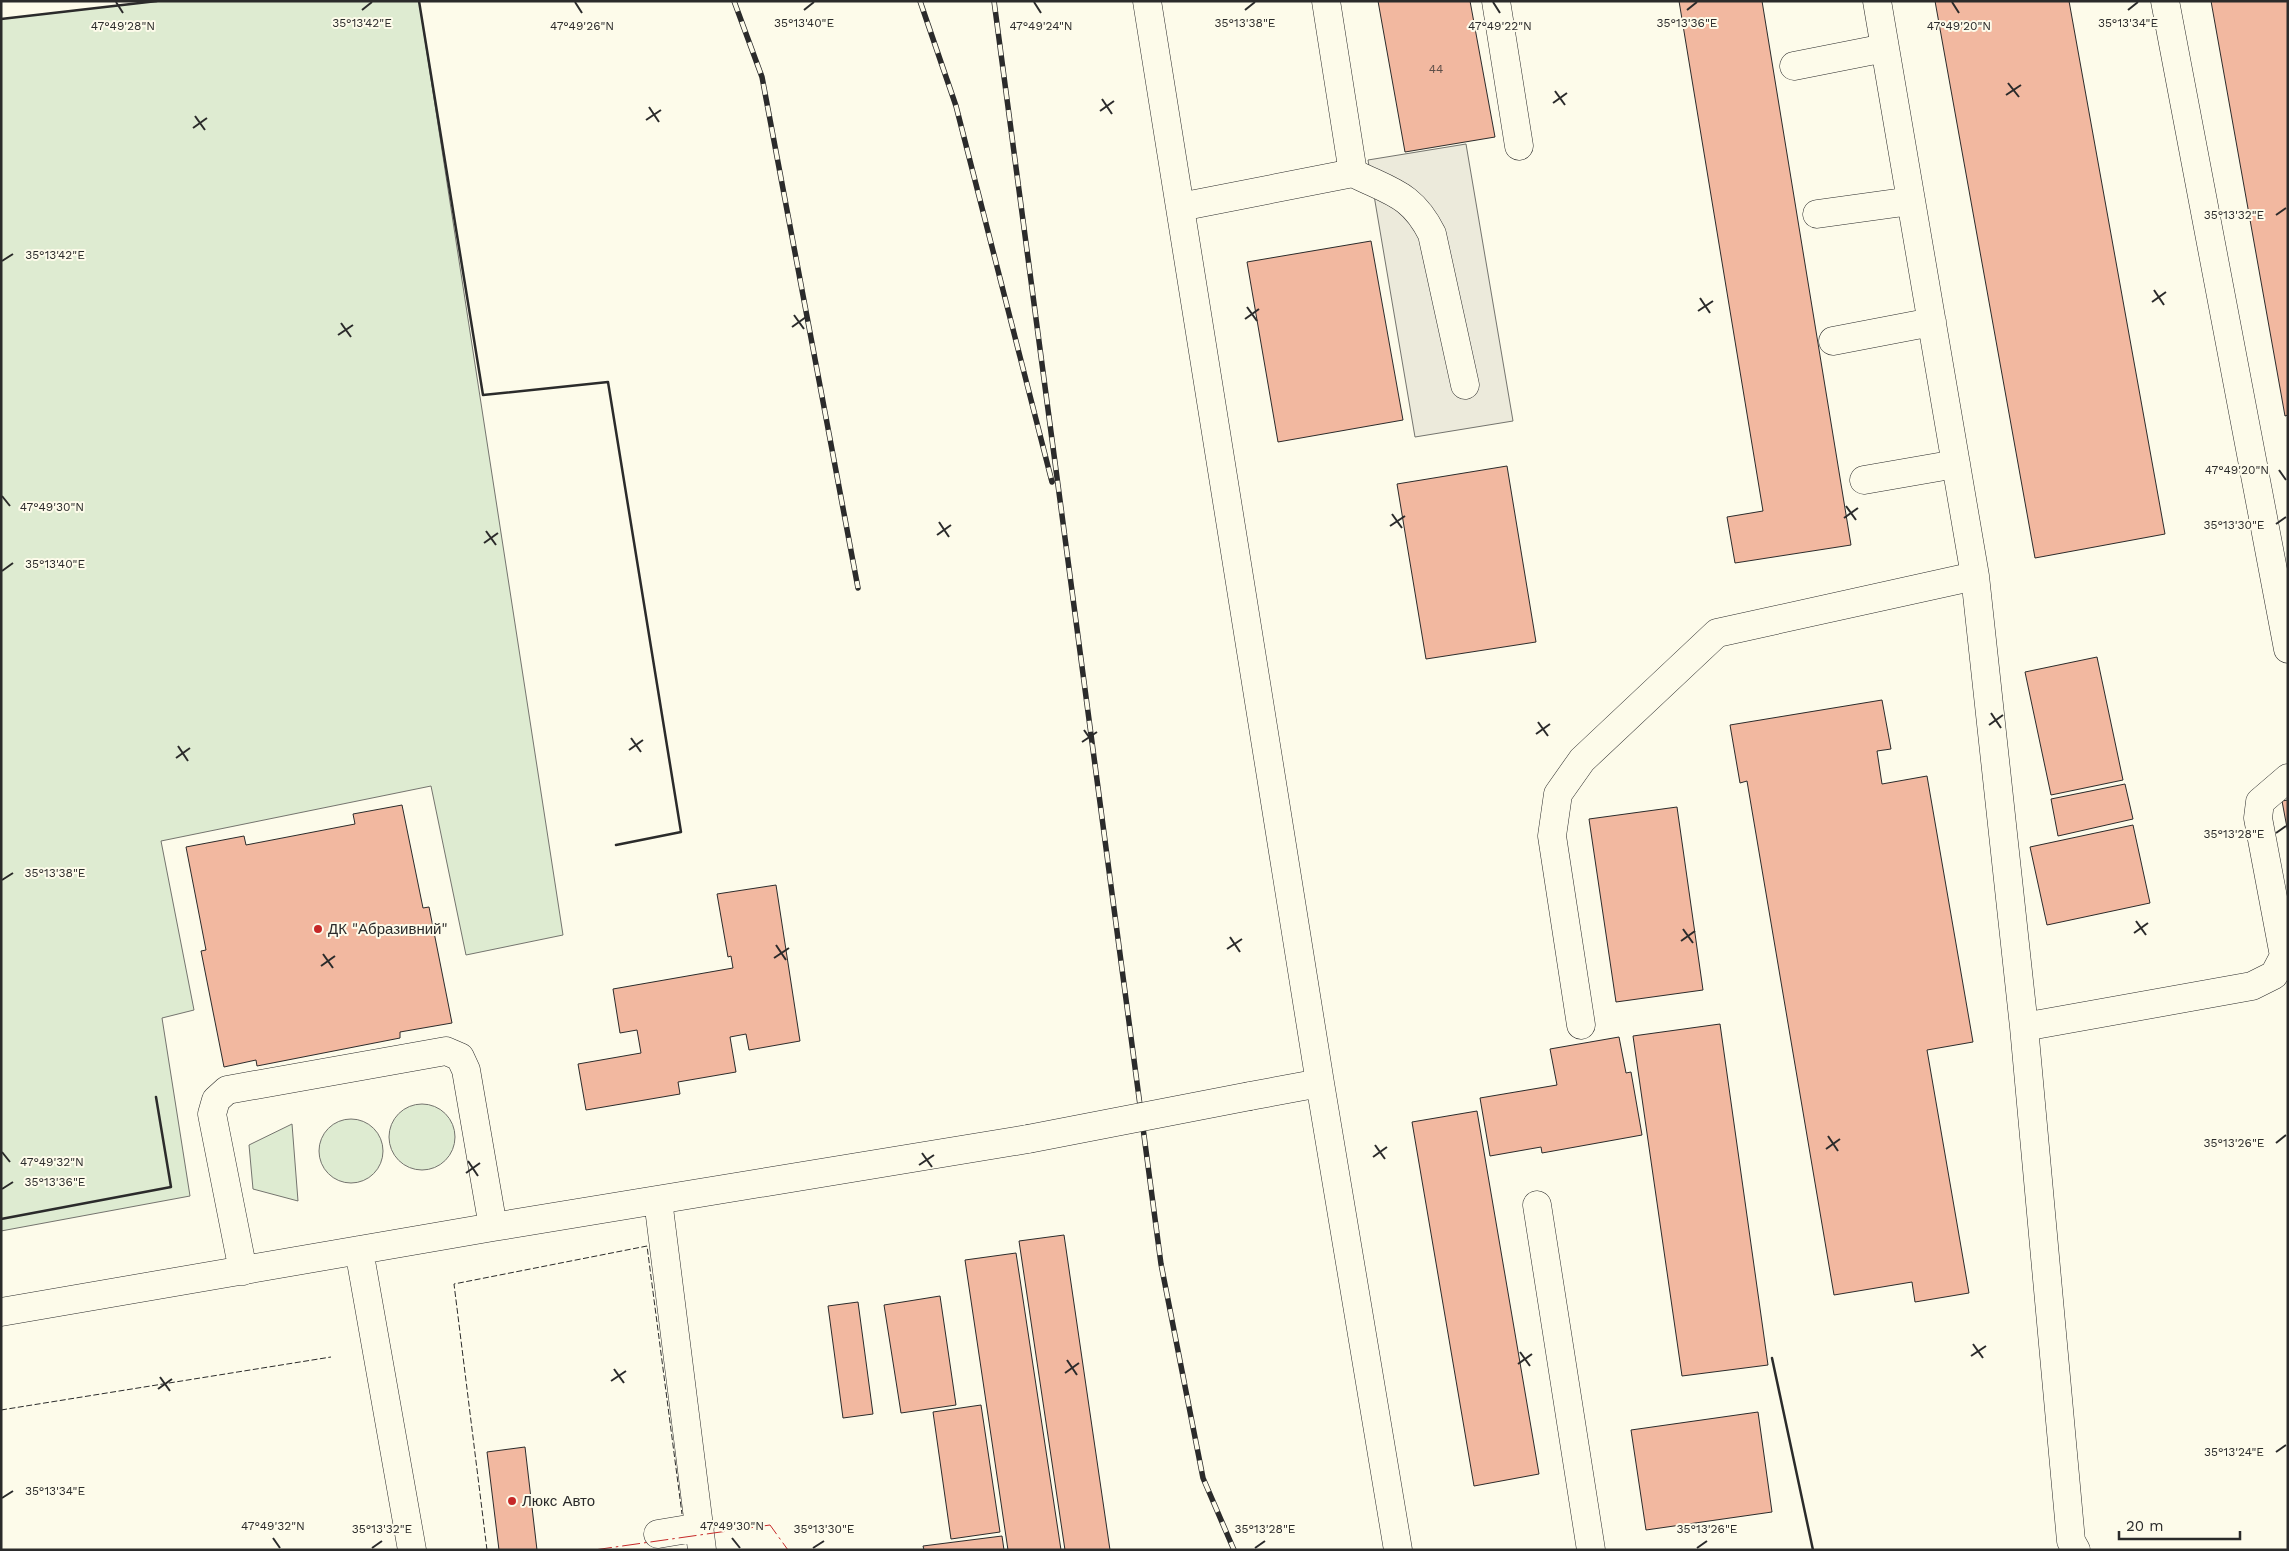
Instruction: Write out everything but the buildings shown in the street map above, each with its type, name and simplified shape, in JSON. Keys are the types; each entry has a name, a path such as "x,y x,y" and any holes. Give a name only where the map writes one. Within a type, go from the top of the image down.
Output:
{"street":[{"path":"1148,1 1320,1083 1398,1550"},
{"path":"1326,1 1353,173"},
{"path":"1496,1 1519,146"},
{"path":"1877,1 1975,576 2024,1027 2071,1541 2076,1550"},
{"path":"2165,1 2288,649"},
{"path":"1794,66 1885,48"},
{"path":"1180,208 1353,173 1408,200 1423,216 1432,234 1465,385"},
{"path":"1818,214 1911,201"},
{"path":"1833,341 1932,322"},
{"path":"1864,480 1956,464"},
{"path":"1581,1025 1552,836 1558,794 1582,760 1717,633 1975,576"},
{"path":"2024,1027 2252,986 2274,974 2284,956 2258,818 2260,802 2288,778"},
{"path":"243,1270 212,1114 216,1100 227,1090 446,1051 460,1057 466,1070 493,1227"},
{"path":"1,1312 493,1227 1028,1139 1320,1083"},
{"path":"658,1200 701,1538 658,1534"},
{"path":"1537,1205 1591,1550"},
{"path":"359,1250 412,1550"}],"green space":[{"path":"157,1 419,1 563,935 466,955 431,786 161,841 194,1010 162,1018 190,1196 1,1231 1,19"},
{"path":"415,1104 429,1104 441,1109 450,1118 455,1130 453,1150 446,1161 429,1170 415,1170 403,1165 394,1156 389,1144 389,1130 394,1118 403,1109"},
{"path":"351,1119 363,1122 374,1128 380,1139 383,1151 380,1163 374,1174 363,1180 351,1183 339,1180 328,1174 322,1163 319,1151 322,1139 328,1128 339,1122"},
{"path":"292,1124 298,1201 253,1189 249,1145"}],"shaded area":[{"path":"1466,144 1513,421 1415,437 1368,160"}],"railway":[{"path":"734,1 762,77 858,588"},
{"path":"920,1 956,106 1052,482"},
{"path":"994,1 1161,1264 1203,1478 1234,1550"}],"fence":[{"path":"487,1550 454,1284 647,1246 682,1514"},
{"path":"1,1410 331,1357"}],"wall":[{"path":"1,19 157,1"},
{"path":"419,1 483,395 608,382 681,832 616,845"},
{"path":"1,1219 171,1187 156,1097"},
{"path":"1772,1358 1813,1550"}],"power":[{"path":"594,1550 770,1525 788,1550"}],"place":[{"name":"ДК \"Абразивний\"","path":"318,929"},
{"name":"Люкс Авто","path":"512,1501"}]}
